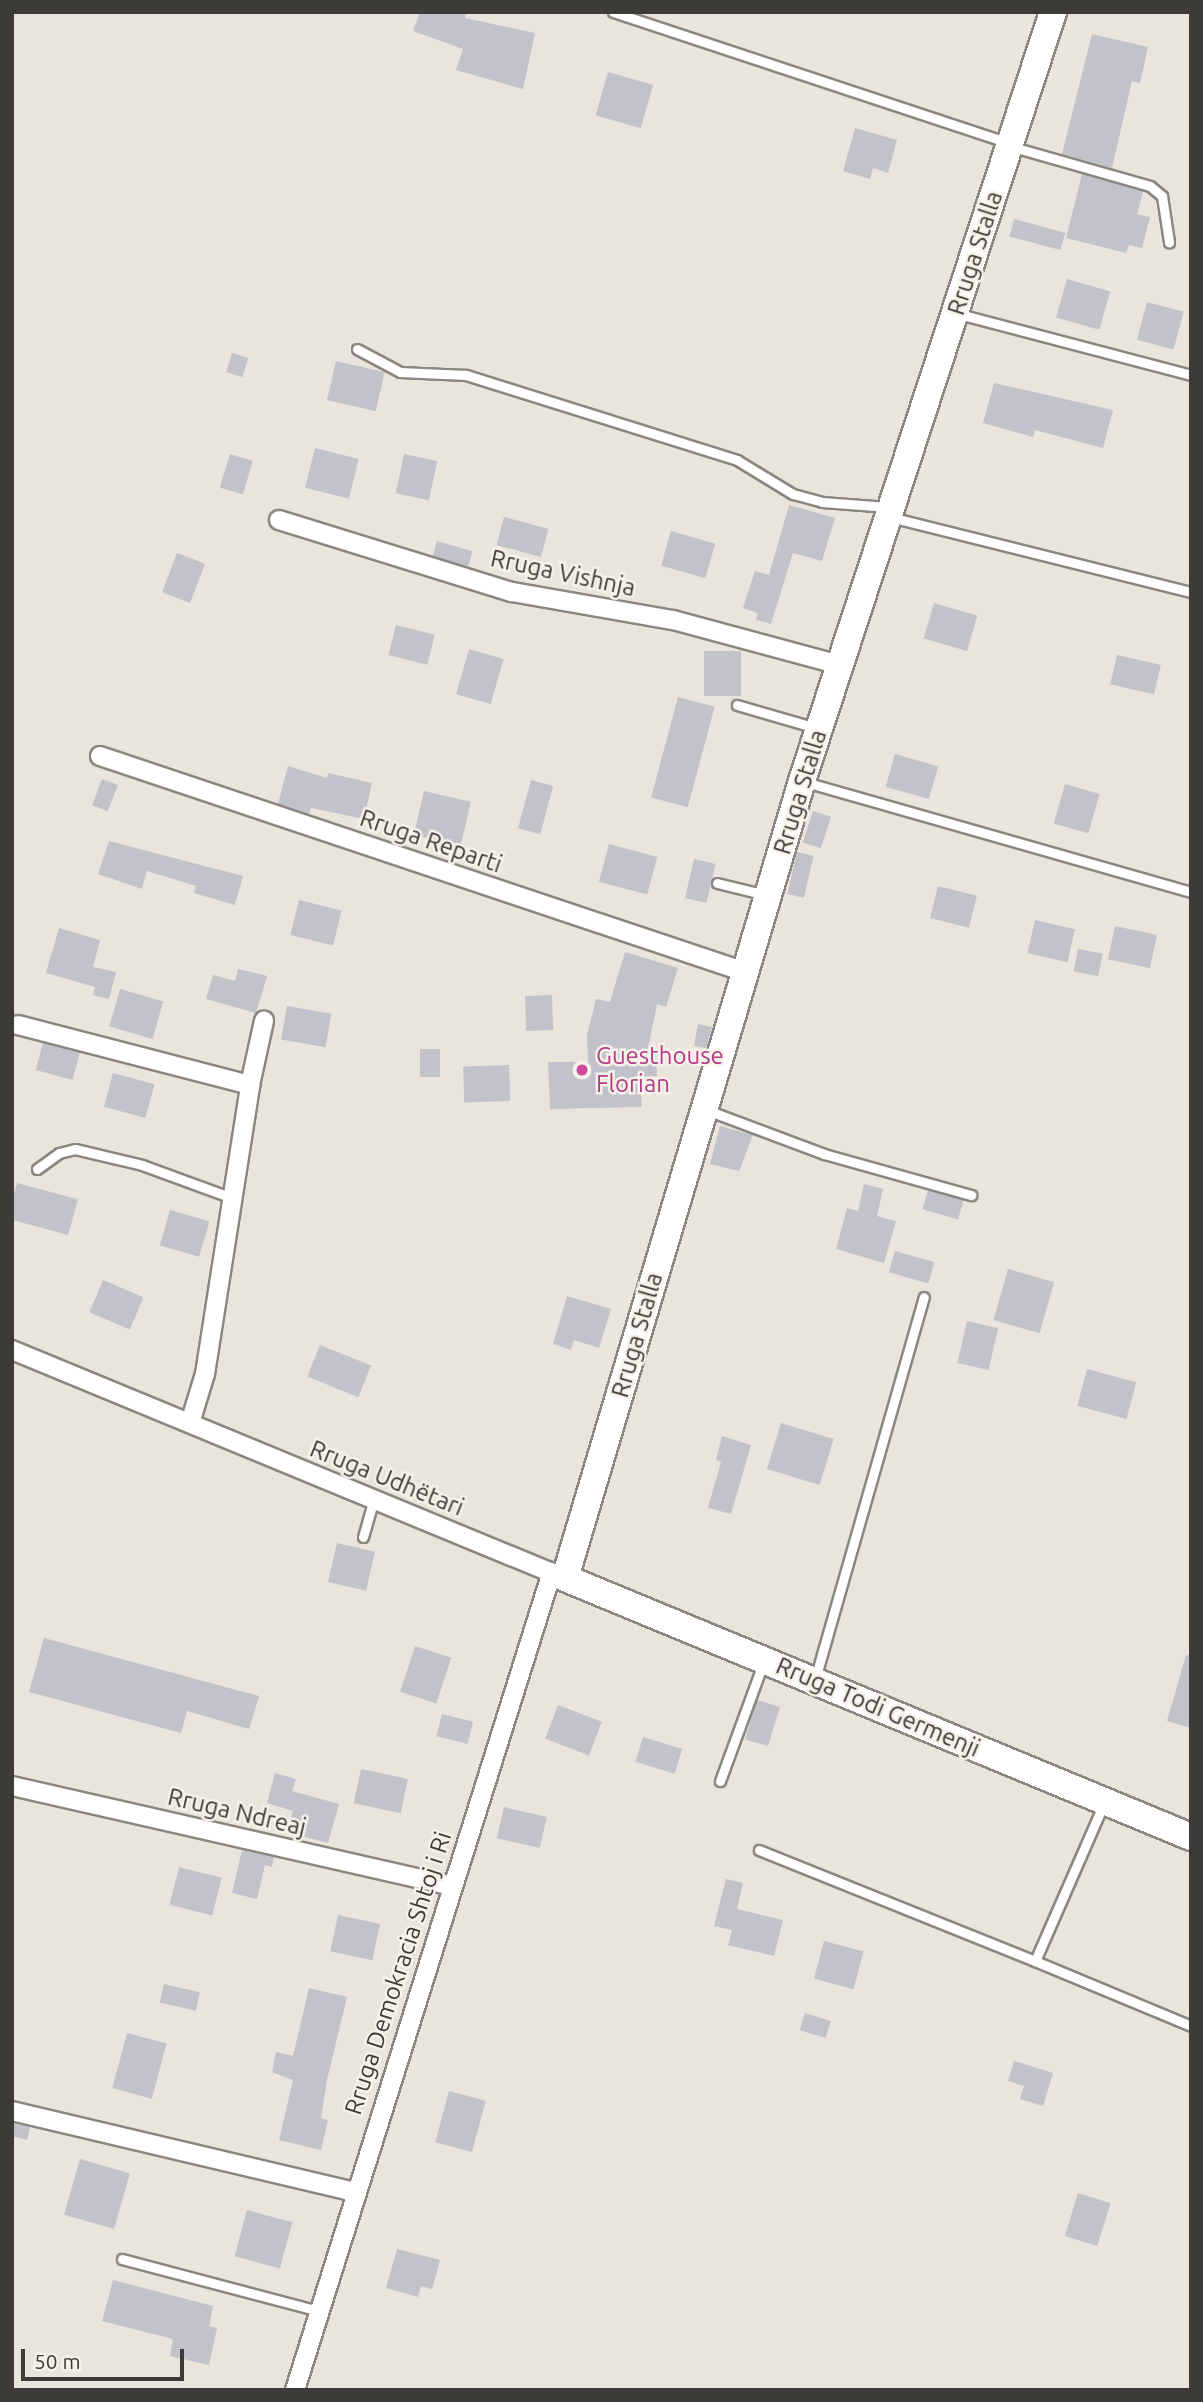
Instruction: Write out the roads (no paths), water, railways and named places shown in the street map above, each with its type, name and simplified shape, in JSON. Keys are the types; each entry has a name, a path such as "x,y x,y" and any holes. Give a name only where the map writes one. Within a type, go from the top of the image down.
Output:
{"street":[{"name":"Rruga Stalla","path":"559,1575 746,972 802,781 1053,12"},
{"name":"Rruga Vishnja","path":"279,520 512,592 673,620 840,665"},
{"name":"Rruga Reparti","path":"100,756 746,972"},
{"path":"190,1423 205,1374 235,1199 250,1085 264,1021"},
{"path":"18,1026 250,1085"},
{"name":"Rruga Udhëtari","path":"12,1350 559,1575"},
{"name":"Rruga Todi Germenji","path":"559,1575 1191,1837"},
{"name":"Rruga Demokracia Shtoj i Ri","path":"295,2390 354,2192 451,1886 559,1575"},
{"name":"Rruga Ndreaj","path":"12,1786 451,1886"},
{"path":"12,2111 354,2192"}],"lane":[{"path":"613,12 1010,145 1150,186 1162,196 1169,242"},
{"path":"956,313 1191,375"},
{"path":"357,349 400,372 466,375 737,460 793,494 822,502 890,512 1191,592"},
{"path":"737,705 819,729"},
{"path":"802,781 1191,892"},
{"path":"717,883 768,896"},
{"path":"704,1109 824,1154 971,1195"},
{"path":"37,1169 59,1153 75,1149 142,1165 235,1199"},
{"path":"814,1681 924,1297"},
{"path":"363,1537 374,1499"},
{"path":"720,1781 764,1660"},
{"path":"1035,1961 1105,1801"},
{"path":"759,1850 1020,1959 1035,1961 1191,2026"},
{"path":"122,2259 319,2311"}],"place":[{"name":"Guesthouse Florian","path":"582,1070"}]}
